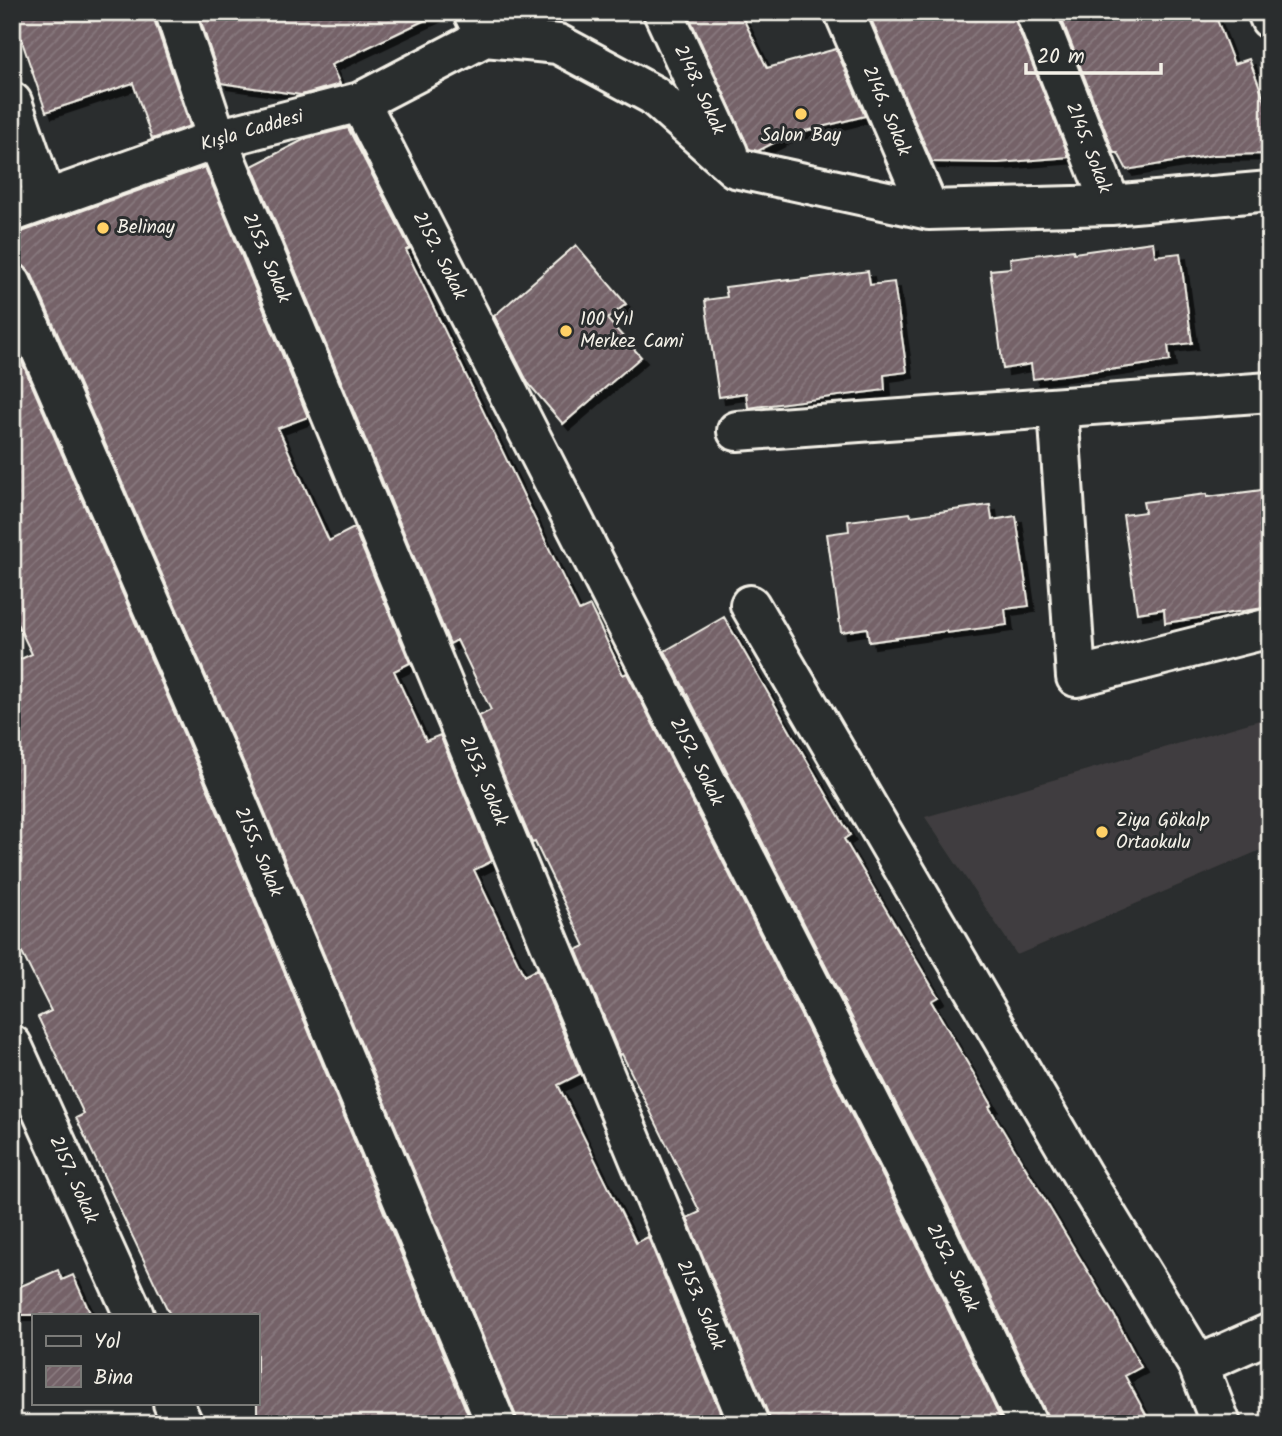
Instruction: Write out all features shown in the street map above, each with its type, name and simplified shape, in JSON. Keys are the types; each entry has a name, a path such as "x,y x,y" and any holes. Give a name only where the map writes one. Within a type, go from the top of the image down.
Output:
{"street":[{"name":"2153. Sokak","path":"175,12 217,139 749,1424"},
{"name":"2148. Sokak","path":"663,12 735,168"},
{"name":"2146. Sokak","path":"844,12 929,210"},
{"name":"2145. Sokak","path":"1035,12 1111,205"},
{"path":"1267,12 1270,19"},
{"name":"Kışla Caddesi","path":"29,206 217,139 360,102 479,24"},
{"path":"479,24 558,44 653,95 735,168 929,210 1111,205 1270,191"},
{"path":"12,102 29,206"},
{"name":"2152. Sokak","path":"360,102 926,1212 1027,1424"},
{"name":"2155. Sokak","path":"12,284 238,804 496,1424"},
{"path":"737,431 1270,392"},
{"path":"1058,408 1076,677 1270,628"},
{"path":"750,605 1082,1175 1198,1365 1221,1424"},
{"name":"2157. Sokak","path":"12,1045 134,1314"},
{"path":"1198,1365 1270,1333"},
{"path":"173,1404 183,1424"}],"shaded area":[{"name":"Ziya Gökalp Ortaokulu","path":"1270,717 1270,846 1017,955 925,817"}],"building":[{"path":"12,12 154,12 154,19 190,126 152,139 133,83 46,112"},
{"path":"198,12 442,12 331,65 340,84 301,95 221,83"},
{"path":"687,12 740,12 767,68 836,49 865,116 789,135 758,151 749,149"},
{"path":"868,12 1014,12 1069,157 998,163 932,162"},
{"path":"1059,12 1214,12 1234,64 1249,59 1270,114 1270,154 1213,155 1127,170 1118,153 1114,153"},
{"path":"348,128 410,248 406,250 579,611 590,606 623,675 627,673 906,1222 1003,1424 770,1424 687,1218 700,1212 622,1054 620,1055 576,950 585,946 535,842 532,843 479,716 491,710 457,640 450,644 252,166 307,138"},
{"path":"205,167 308,417 278,428 329,541 354,528 410,663 394,671 426,741 440,735 492,861 474,870 524,976 537,969 580,1074 558,1085 636,1243 648,1237 725,1424 517,1424 516,1416 258,796 32,275 24,266 12,262 12,233 19,233"},
{"path":"1153,242 1155,256 1180,253 1192,343 1168,346 1170,361 1109,370 1033,379 1031,364 1003,369 990,270 1011,268 1010,258 1073,250 1074,253"},
{"name":"100 Yıl Merkez Cami","path":"576,245 626,304 607,319 641,357 563,424 528,383 494,316"},
{"path":"868,271 870,285 894,282 907,372 884,375 885,390 748,408 746,393 719,397 705,300 727,297 725,287"},
{"path":"12,339 218,813 472,1424 257,1424 259,1314 170,1314 76,1118 84,1114 38,1017 51,1011 12,933 12,663 32,654 12,613"},
{"path":"1270,489 1270,607 1165,623 1164,609 1137,613 1123,515 1145,512 1143,502"},
{"path":"990,505 992,520 1016,516 1029,606 1005,609 1007,625 869,642 867,628 841,632 827,534 849,531 848,521"},
{"path":"724,617 850,835 844,839 938,997 931,1001 992,1105 989,1107 1114,1315 1141,1367 1125,1376 1151,1424 1049,1424 946,1202 665,651"},
{"path":"58,1270 62,1280 73,1275 91,1314 12,1315 12,1290"}],"place":[{"name":"Salon Bay","path":"801,114"},
{"name":"Belinay","path":"103,228"},
{"name":"100 Yıl Merkez Cami","path":"566,331"},
{"name":"Ziya Gökalp Ortaokulu","path":"1102,832"}]}
